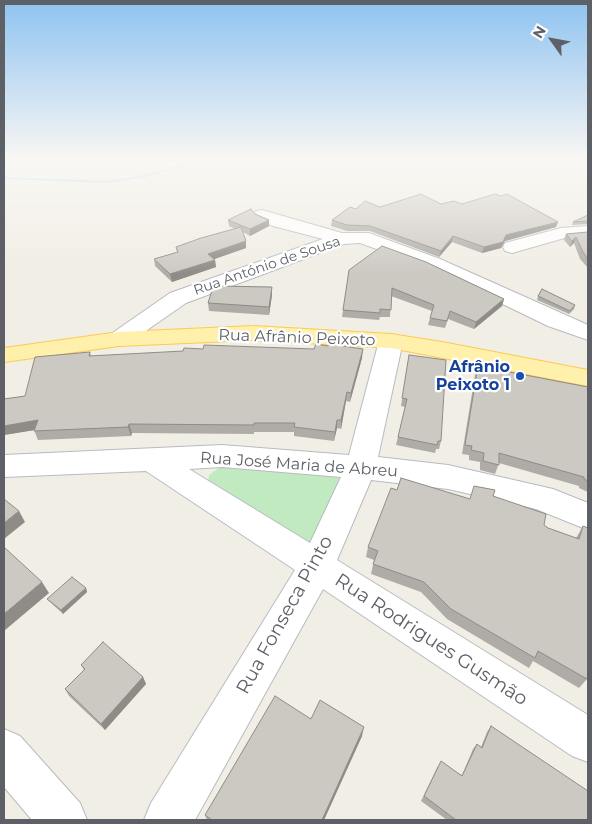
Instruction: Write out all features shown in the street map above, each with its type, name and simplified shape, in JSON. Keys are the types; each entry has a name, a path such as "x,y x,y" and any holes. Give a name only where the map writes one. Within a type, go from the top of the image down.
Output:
{"main road":[{"name":"Rua Afrânio Peixoto","path":"4,355 119,339 254,333 391,342 442,349 588,378"}],"street":[{"path":"262,215 279,222 341,239"},
{"path":"512,247 567,232 588,231"},
{"name":"Rua António de Sousa","path":"119,339 178,298 341,239 362,237 415,257 556,322 588,333"},
{"name":"Rua Fonseca Pinto","path":"168,820 316,567 361,467 391,342"},
{"name":"Rua José Maria de Abreu","path":"4,466 222,456 361,467 448,477 542,498 588,517"},
{"name":"Rua Rodrigues Gusmão","path":"149,458 588,740"},
{"path":"4,752 63,820"}],"green space":[{"path":"223,465 335,473 340,480 314,543 303,547 207,487 209,475"}],"building":[{"path":"407,198 430,198 441,204 454,201 462,204 480,198 515,198 558,222 506,235 503,242 484,247 453,236 441,251 370,226 347,225 332,220 350,207 356,209 365,201 380,207"},
{"path":"251,209 255,214 269,220 250,229 228,220"},
{"path":"588,215 588,221 573,222"},
{"path":"241,227 246,241 208,254 215,260 170,274 154,259 178,252 176,247"},
{"path":"588,232 588,259 576,237 572,241 566,234"},
{"path":"382,246 426,262 504,299 476,322 450,311 447,321 430,318 434,305 392,288 391,310 380,309 380,313 343,310 349,270"},
{"path":"213,287 272,287 269,307 208,303"},
{"path":"542,289 575,305 570,311 538,296"},
{"path":"316,344 363,349 351,393 347,392 341,420 337,420 335,432 294,427 295,423 254,423 254,425 129,424 128,427 34,431 38,420 4,426 4,399 25,396 35,357 90,352 89,356 183,351 184,348 203,349 204,345 314,349"},
{"path":"409,355 446,360 441,441 438,441 437,445 398,437 407,399 402,398"},
{"path":"478,366 588,387 588,481 584,477 499,453 499,465 483,461 484,453 471,450 472,446 465,445"},
{"path":"401,478 470,499 474,486 495,490 493,496 546,514 544,525 579,539 583,526 588,528 587,679 538,651 535,658 451,609 424,582 373,564 378,551 368,547 391,488 397,490"},
{"path":"4,499 19,511 4,523"},
{"path":"4,547 42,582 4,614"},
{"path":"72,577 86,588 61,610 47,599"},
{"path":"103,642 143,677 101,724 65,689 85,669 81,665"},
{"path":"275,696 311,719 320,700 364,727 322,820 212,820 205,815"},
{"path":"491,726 588,791 588,820 456,820 424,796 441,761 462,776 477,744 482,748"}],"place":[{"name":"Afrânio Peixoto 1","path":"520,376"}]}
